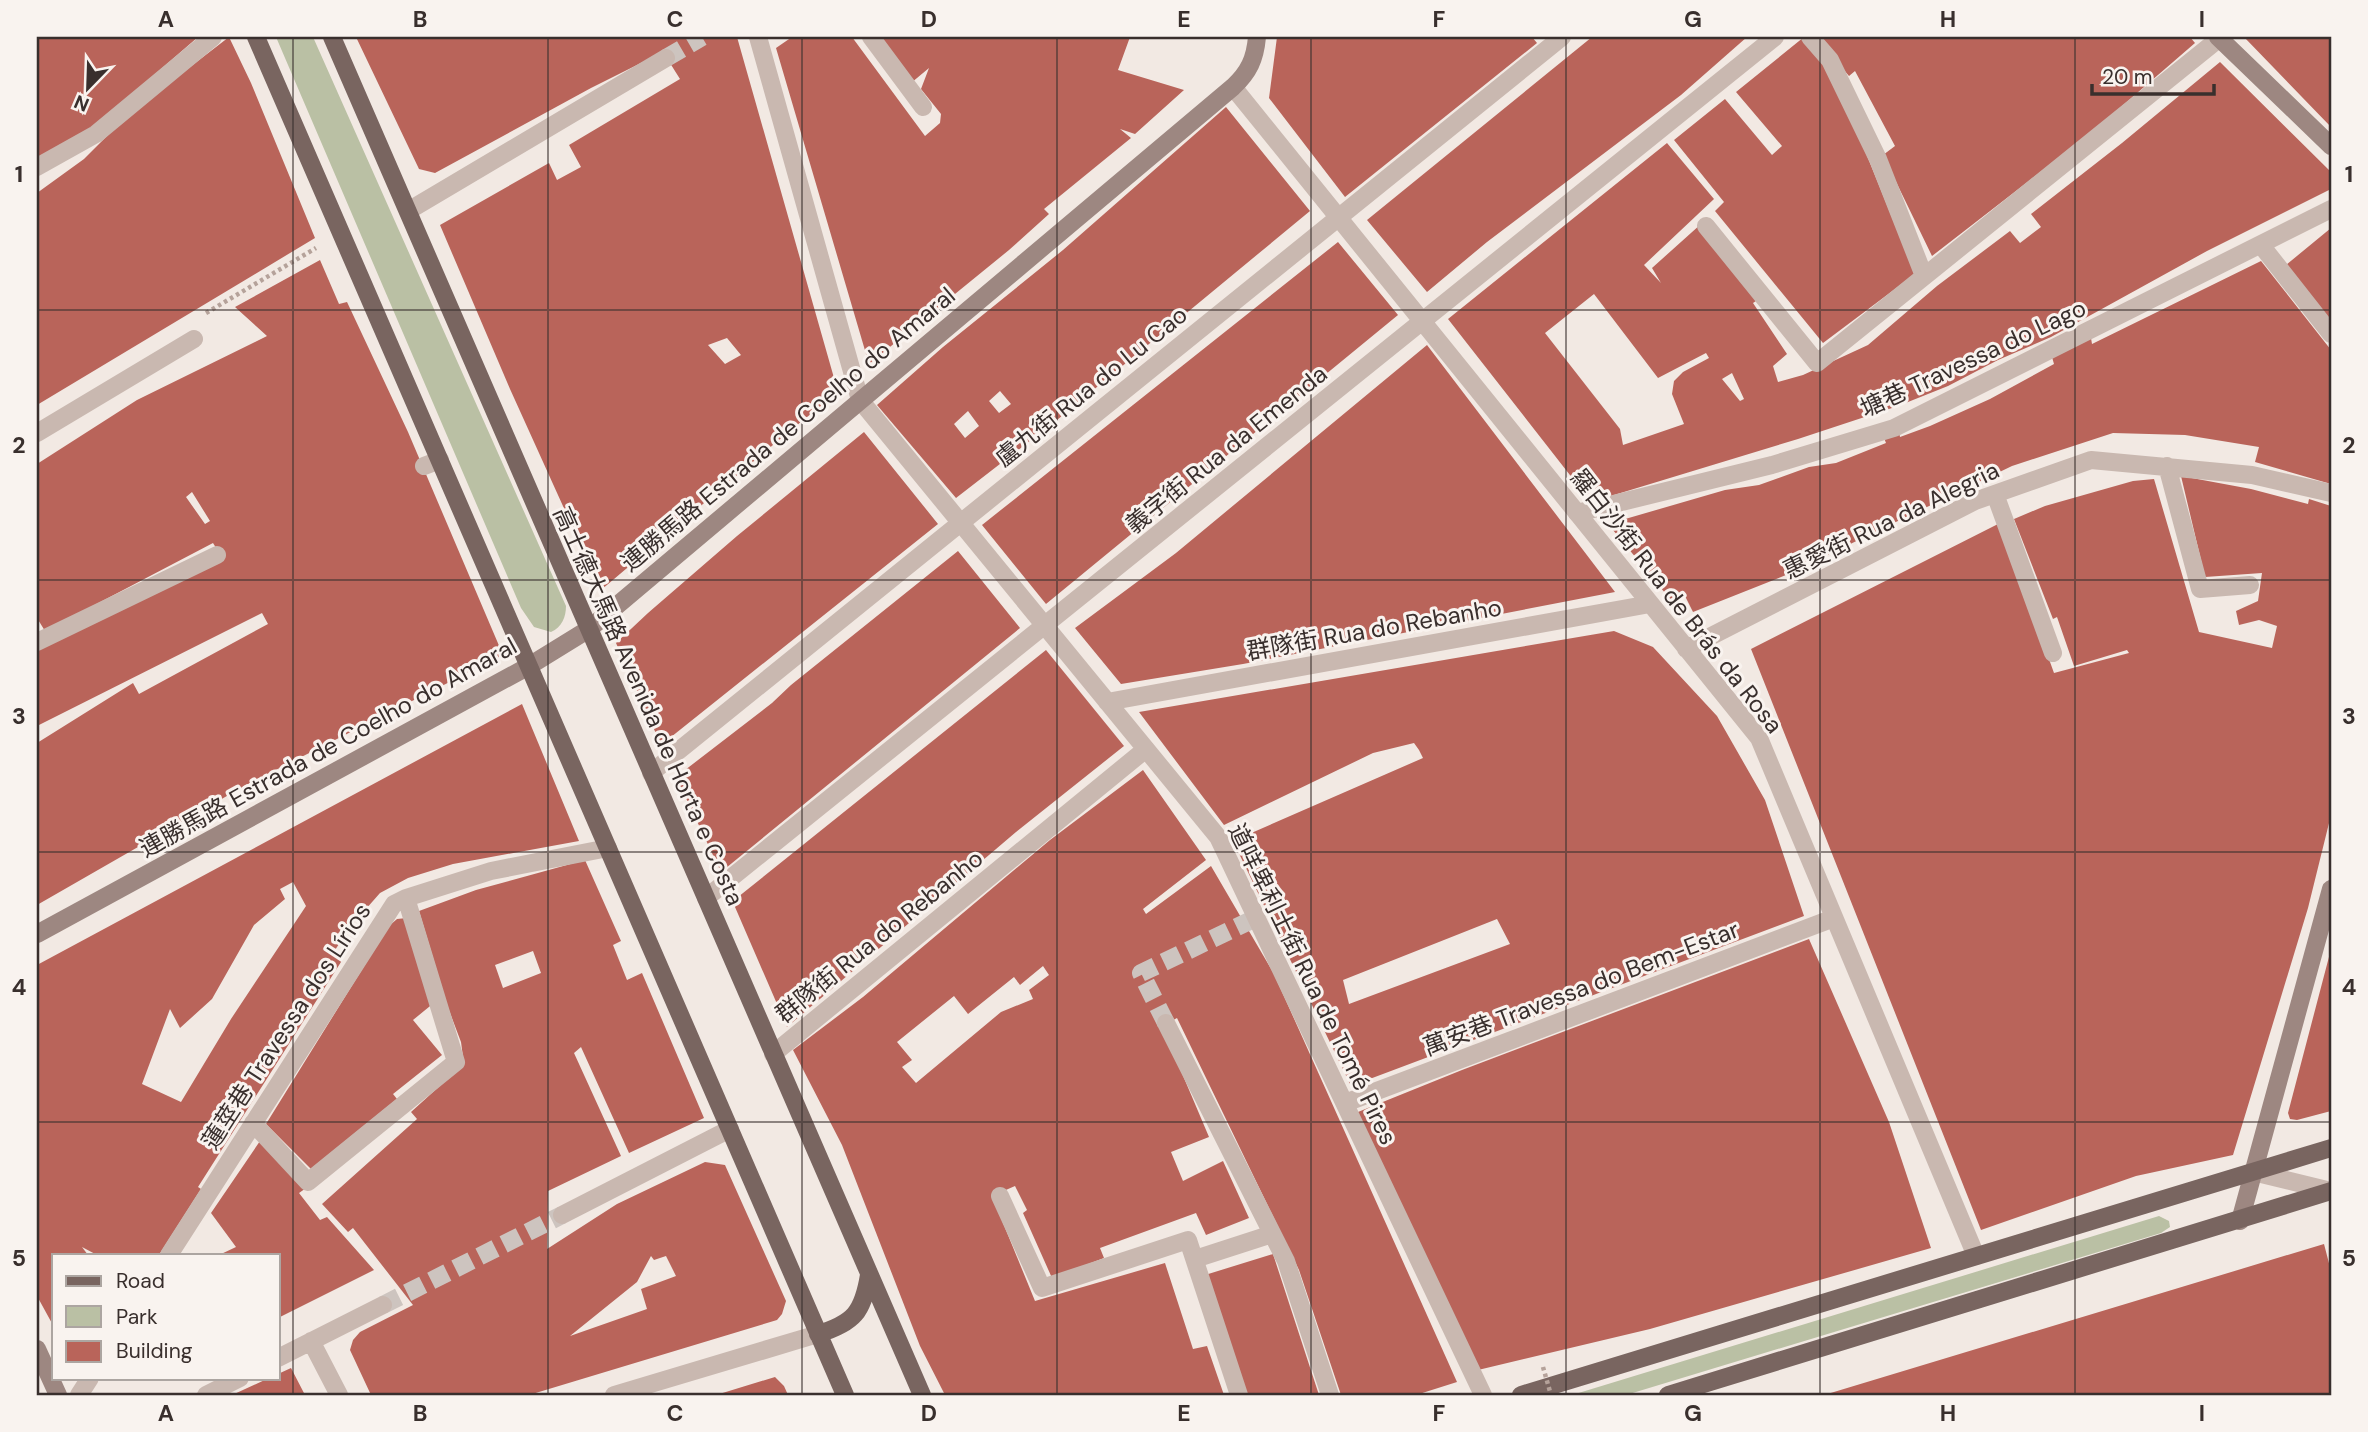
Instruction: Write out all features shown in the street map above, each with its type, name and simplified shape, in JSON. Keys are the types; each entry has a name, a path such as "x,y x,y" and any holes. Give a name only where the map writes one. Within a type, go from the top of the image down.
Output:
{"main road":[{"path":"256,37 342,233 432,463 529,666 845,1395"},
{"name":"高士德大馬路 Avenida de Horta e Costa","path":"332,37 922,1395"},
{"path":"1521,1395 2331,1148"},
{"path":"1668,1395 2331,1191"},
{"path":"818,1334 837,1328 854,1316 866,1299 869,1275"}],"street":[{"path":"37,167 96,134 213,37"},
{"path":"871,37 923,107"},
{"name":"連勝馬路 Estrada de Coelho do Amaral","path":"37,934 529,666 589,629 1233,87 1251,66 1257,37"},
{"name":"義字街 Rua da Emenda","path":"706,898 1775,37"},
{"path":"1810,37 1830,60 1878,159 1924,276"},
{"path":"1706,226 1816,363 2219,37 2331,146"},
{"path":"762,39 860,400"},
{"name":"盧九街 Rua do Lu Cao","path":"651,773 1339,217 1550,41"},
{"path":"408,211 666,58"},
{"name":"羅白沙街 Rua de Brás da Rosa","path":"1233,87 1759,738 1976,1256"},
{"name":"塘巷 Travessa do Lago","path":"1577,513 1772,464 1894,428 2331,209"},
{"path":"2261,245 2331,334"},
{"path":"37,433 194,339"},
{"name":"道咩卑利士街 Rua de Tomé Pires","path":"860,400 1218,837 1483,1395"},
{"name":"惠愛街 Rua da Alegria","path":"1686,649 1975,501 2091,460 2252,475 2331,493"},
{"path":"2167,466 2200,589 2250,585"},
{"path":"1995,494 2053,653"},
{"path":"37,642 217,555"},
{"name":"群隊街 Rua do Rebanho","path":"1107,702 1650,604"},
{"name":"群隊街 Rua do Rebanho","path":"773,1054 1146,749"},
{"name":"蓮莖巷 Travessa dos Lírios","path":"170,1254 394,904 491,872 608,848"},
{"path":"2240,1221 2331,889"},
{"path":"253,1123 308,1182 456,1062 406,898"},
{"name":"萬安巷 Travessa do Bem-Estar","path":"1345,1103 1834,918"},
{"path":"1166,1023 1286,1261 1330,1395"},
{"path":"562,1215 730,1129"},
{"path":"2253,1172 2331,1191"},
{"path":"1000,1196 1042,1288 1188,1240 1239,1395"},
{"path":"1195,1259 1272,1234"},
{"path":"280,1357 383,1305"},
{"path":"614,1395 818,1334"},
{"path":"312,1341 339,1395"},
{"path":"37,1349 58,1395"},
{"path":"79,1395 89,1380"},
{"path":"206,1395 236,1380"}],"path":[{"path":"194,339 205,314 342,233"},
{"path":"1543,1367 1551,1395"}],"green space":[{"path":"276,37 313,37 566,606 563,621 551,632 534,627 521,608"},
{"path":"2159,1216 2169,1221 2170,1227 2161,1233 1626,1395 1572,1395"}],"building":[{"path":"37,37 198,37 102,123 37,164"},
{"path":"229,37 251,83 315,238 37,405 37,193 84,159 129,114"},
{"path":"356,37 737,37 838,392 601,590 510,389 440,225 549,163 557,180 581,167 569,145 680,79 663,52 435,173 419,169","holes":["727,338 741,355 725,364 708,345"]},
{"path":"792,37 852,37 925,136 940,123 941,114 921,89 929,68 911,83 878,37 1130,37 1118,70 1184,90 1135,134 1120,129 1131,138 1044,209 1049,214 1009,250 869,364 776,48"},
{"path":"1277,37 1532,37 1537,43 1345,197 1269,98"},
{"path":"1592,37 1747,37 1681,95 1487,242 1427,292 1367,220"},
{"path":"1804,37 1808,37 1842,94 1915,274 1823,343 1715,211 1724,202 1674,140 1725,99 1772,155 1782,146 1736,92"},
{"path":"1816,37 2190,37 2195,43 2092,132 1932,256 1883,155 1895,146 1855,71 1849,76"},
{"path":"2244,37 2331,37 2331,127 2301,96"},
{"path":"2220,62 2331,172 2331,189 2207,251 2051,337 1948,386 1898,406 1798,439 1591,502 1448,319 1667,143 1714,199 1644,265 1661,283 1652,268 1701,224 1759,299 1753,303 1787,354 1773,366 1778,382 1803,375 1868,345 1937,286 2010,231 2020,243 2041,227 2031,214","holes":["1594,294 1658,378 1706,353 1709,358 1683,372 1674,381 1672,394 1684,424 1623,445 1620,429 1545,333","1732,373 1744,399 1740,401 1722,379"]},
{"path":"1226,107 1310,211 1057,420 956,498 877,405 943,347 1063,250","holes":["1000,391 1011,404 999,413 989,401","968,411 979,426 965,438 954,424"]},
{"path":"2331,228 2331,321 2286,265"},
{"path":"1338,242 1398,315 1046,604 982,525"},
{"path":"320,260 339,304 347,302 408,432 503,655 246,785 37,905 37,743 133,683 139,694 268,624 262,613 37,726 37,650 223,559 213,543 45,631 37,618 37,464 137,400 267,336 235,307","holes":["192,492 210,521 205,524 186,497"]},
{"path":"2261,261 2331,350 2331,484 2255,462 2259,447 2185,435 2113,433 2012,466 1786,575 1693,612 1685,596 1670,599 1608,524 1725,490 1759,485 1809,467 1836,463 1886,443 1884,438 1899,432 1900,437 1930,426 1990,399 2054,364 2052,357 2091,338 2092,344"},
{"path":"1427,345 1615,592 1243,664 1121,684 1075,628 1176,553"},
{"path":"864,432 938,524 661,745 616,643 737,536"},
{"path":"2181,476 2251,489 2308,504 2309,499 2331,506 2331,815 2308,908 2233,1155 2136,1176 1981,1230 1751,649 2000,523 2054,673 2129,653 2127,650 2074,666 2057,617 2053,619 2014,519 2045,506 2133,481 2154,479 2199,632 2272,648 2277,626 2259,620 2239,625 2236,611 2258,601 2262,573 2205,577"},
{"path":"958,551 1020,628 721,872 676,777 772,703"},
{"path":"1614,631 1653,647 1717,716 1765,800 1804,916 1351,1086 1233,841 1423,758 1419,750 1414,743 1373,753 1224,825 1139,712","holes":["1497,919 1510,944 1349,1004 1343,980"]},
{"path":"1046,650 1124,746 1016,832 787,1027 735,907 738,897"},
{"path":"522,704 579,841 453,864 408,878 380,893 351,926 333,953 341,962 198,1187 201,1189 160,1254 95,1254 82,1247 87,1254 52,1254 52,1323 37,1296 37,965","holes":["293,882 306,906 231,1019 181,1102 142,1084 170,1009 180,1028 212,999 254,925 285,899 280,889"]},
{"path":"1143,770 1206,860 1143,909 1146,914 1211,866 1274,974 1457,1382 1416,1395 1341,1395 1299,1270 1177,1018 1162,1026 1209,1137 1171,1152 1183,1181 1223,1161 1249,1218 1206,1235 1196,1213 1100,1248 1104,1258 1052,1278 1023,1213 1027,1210 1015,1186 992,1196 1035,1301 1165,1263 1193,1349 1207,1346 1224,1395 945,1395 920,1346 842,1145 793,1050 863,997 1050,840","holes":["1043,966 1049,975 1029,990 1033,999 1001,1012 916,1083 902,1067 912,1060 897,1042 954,996 968,1014 1014,977 1020,985"]},
{"path":"585,860 621,941 613,945 627,980 642,973 704,1118 629,1153 581,1047 574,1053 621,1156 548,1191 547,1249 617,1204 705,1162 725,1165 786,1301 777,1320 529,1395 371,1395 350,1350 353,1340 360,1332 413,1305 353,1228 348,1232 322,1204 417,1119 411,1112 464,1064 461,1042 419,911 476,890","holes":["533,951 541,973 503,988 495,965","651,1256 654,1260 666,1256 676,1276 641,1289 647,1309 570,1336 637,1282"]},
{"path":"407,918 435,1002 413,1020 442,1055 393,1094 397,1099 311,1169 266,1124 389,926 397,919"},
{"path":"1809,939 1889,1122 1931,1248 1650,1329 1478,1370 1353,1114"},
{"path":"2330,953 2331,1111 2297,1120 2290,1119 2288,1113"},
{"path":"260,1141 309,1186 299,1193 320,1220 327,1217 374,1270 280,1317 280,1254 221,1254 236,1247 211,1213"},
{"path":"2324,1244 2331,1271 2331,1395 1824,1395"},
{"path":"1273,1254 1319,1395 1243,1395 1205,1275"},
{"path":"291,1368 305,1395 232,1395 265,1380 280,1380 280,1373"},
{"path":"775,1377 788,1395 716,1395"}],"tunnel":[{"path":"666,58 702,37"},
{"path":"1166,1023 1141,973 1256,918"},
{"path":"383,1305 562,1215"}]}
